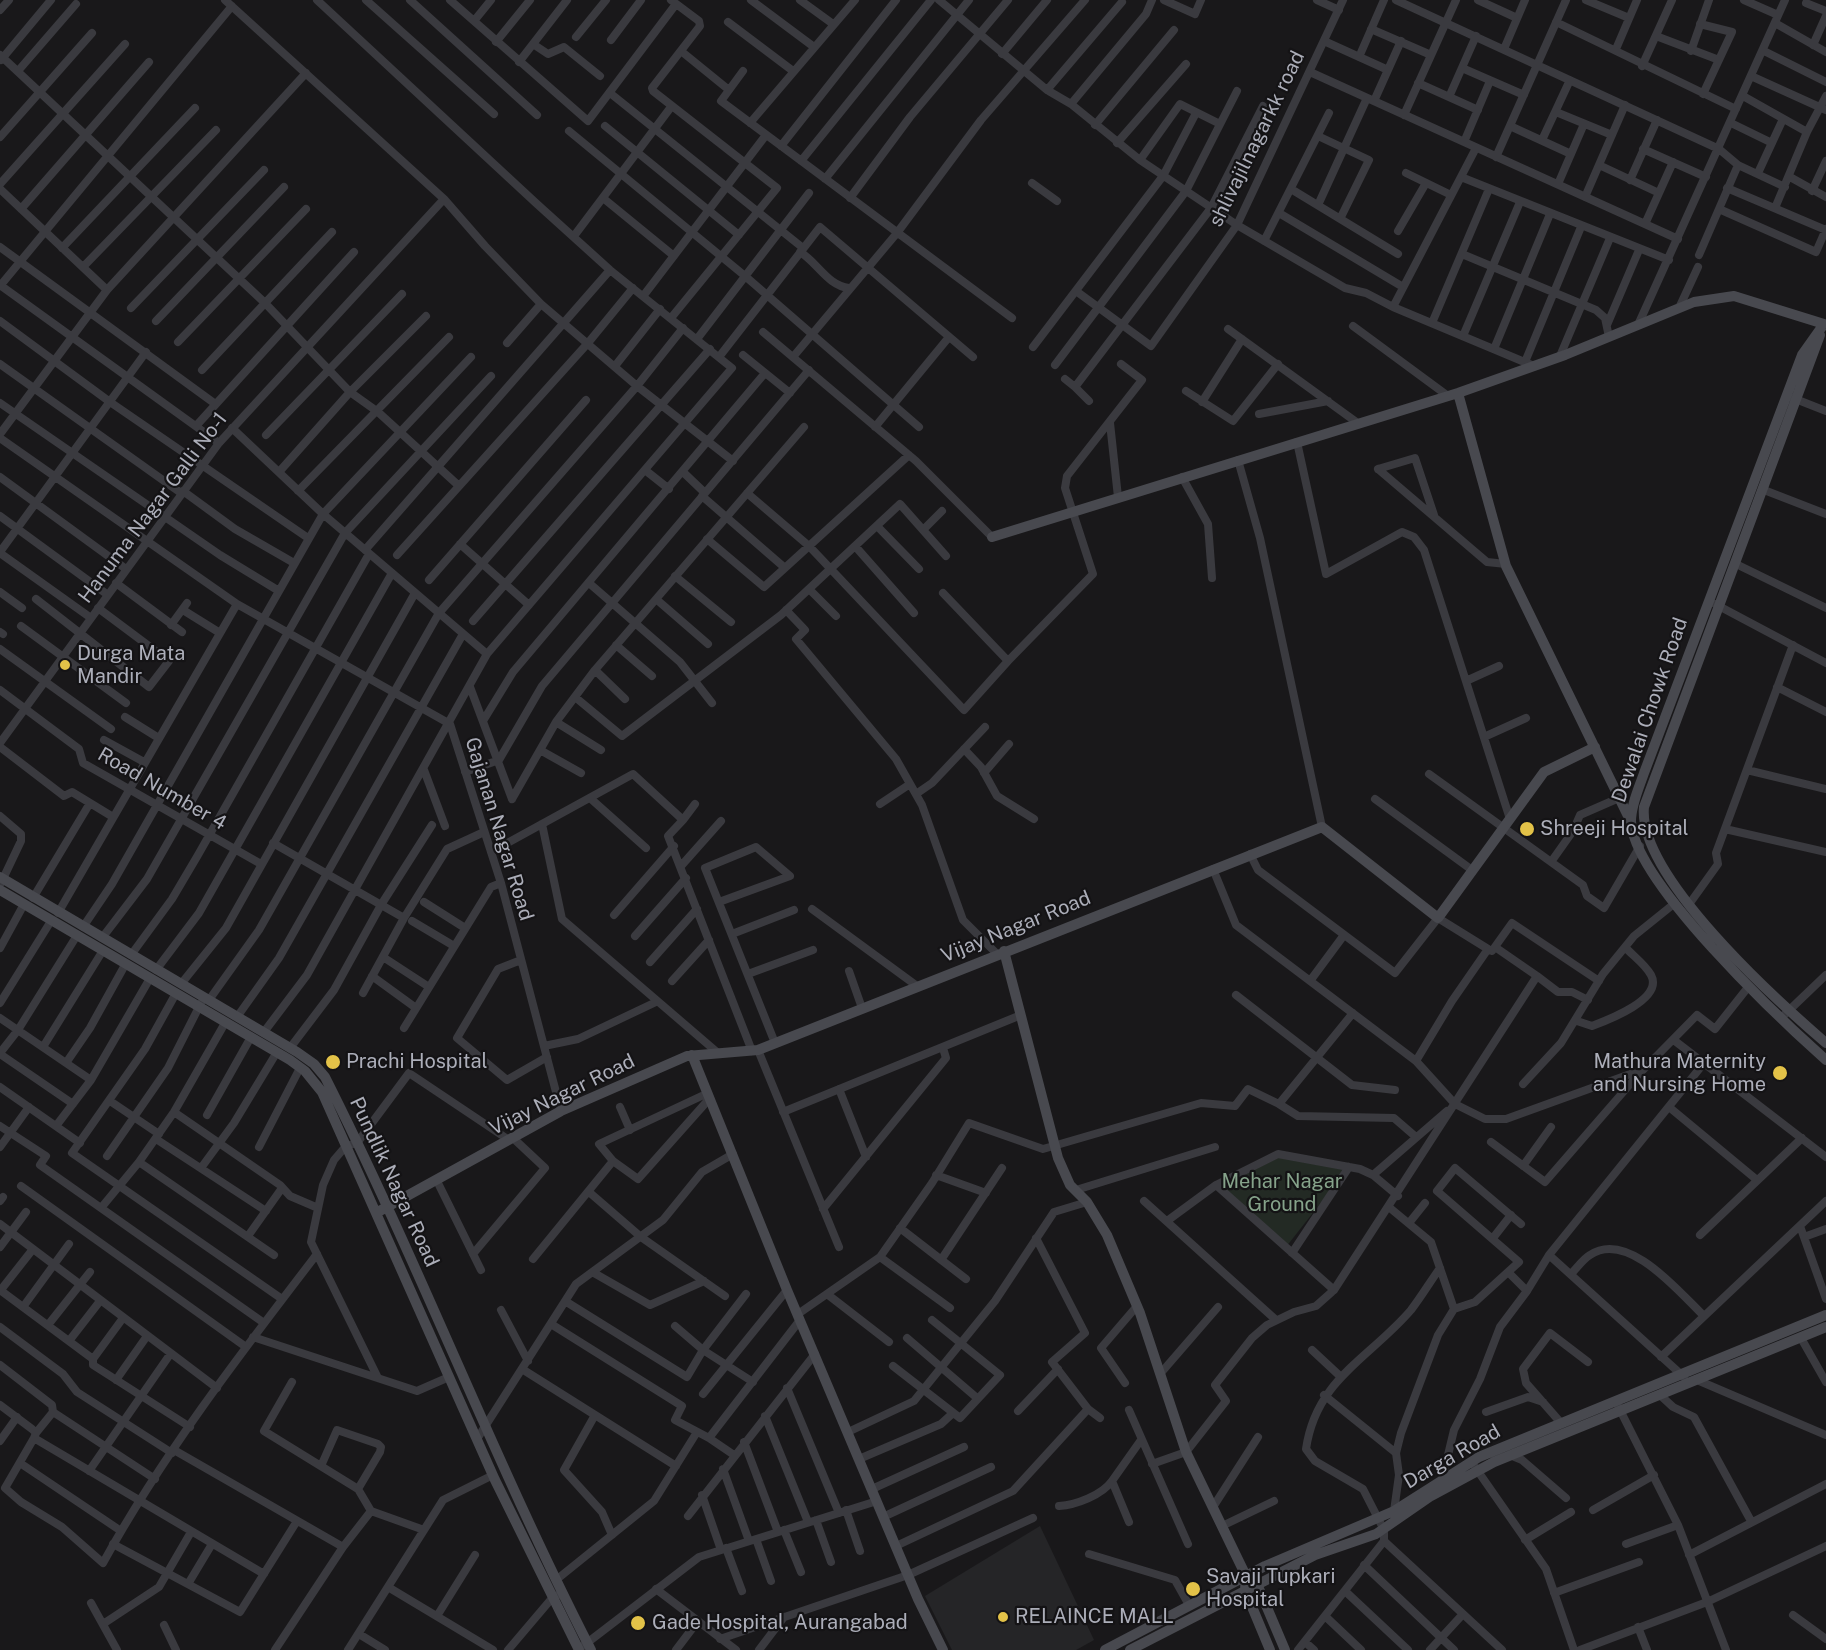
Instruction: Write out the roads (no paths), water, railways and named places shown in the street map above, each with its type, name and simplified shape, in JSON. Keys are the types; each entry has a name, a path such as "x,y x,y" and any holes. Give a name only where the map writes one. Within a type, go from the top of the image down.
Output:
{"main road":[{"path":"992,537 1453,395 1529,364 1560,356 1694,302 1734,296 1825,321"},
{"name":"Dewalai Chowk Road","path":"1825,321 1802,354 1644,773 1634,802 1631,822 1648,864 1675,903 1749,986 1785,1015 1826,1043"},
{"name":"Dewalai Chowk Road","path":"1825,321 1764,490 1644,807 1643,823 1658,861 1690,903 1725,947 1826,1060"},
{"path":"1453,395 1506,564 1631,822 1643,823"},
{"path":"1322,827 1438,918 1544,772 1594,747"},
{"name":"Vijay Nagar Road","path":"376,1213 561,1111 693,1055 755,1050 775,1043 1213,868 1322,827"},
{"name":"Pundlik Nagar Road","path":"1,886 33,897 76,937 176,995 204,1002 264,1032 314,1064 325,1077 388,1208 485,1428 556,1580 558,1595"},
{"name":"Pundlik Nagar Road","path":"1,886 23,906 83,927 181,984 225,1023 277,1052 300,1068 322,1092 493,1475 584,1648"},
{"path":"1001,952 1021,1015 1055,1146 1070,1185 1087,1202 1107,1235 1137,1306 1186,1452 1246,1576 1257,1584 1285,1650"},
{"path":"693,1055 787,1290 908,1575 943,1650"},
{"name":"Darga Road","path":"1127,1647 1189,1605 1246,1576 1394,1511 1442,1480 1474,1466 1510,1455 1681,1375 1826,1315"},
{"name":"Darga Road","path":"1105,1650 1127,1647 1315,1555 1384,1535 1431,1496 1510,1443 1561,1423 1660,1395 1826,1327"},
{"path":"1246,1576 1245,1590 1270,1650"}],"street":[{"path":"0,10 9,0"},
{"path":"51,0 1,58 41,91 154,196 288,325 350,392 378,412 459,486"},
{"path":"264,1032 307,975 450,724 487,654 732,368 645,295 610,270 317,0"},
{"path":"366,0 494,114"},
{"path":"410,0 537,115"},
{"path":"451,0 588,121 674,2 701,24 652,88 671,107 777,188 671,318"},
{"path":"474,21 491,0"},
{"path":"496,42 530,0"},
{"path":"519,62 567,0"},
{"path":"576,37 606,0"},
{"path":"611,40 642,0"},
{"path":"751,0 814,47"},
{"path":"800,0 833,24"},
{"path":"750,123 855,0"},
{"path":"781,146 896,0"},
{"path":"801,161 931,0"},
{"path":"939,0 1002,54 1047,90 1071,104 1117,143 1237,225 1345,288 1366,293 1393,307 1529,364 1554,292 1581,227"},
{"path":"825,179 969,0"},
{"path":"850,198 910,117 1008,0"},
{"path":"1002,54 1047,0"},
{"path":"793,357 897,233 981,120 1084,0"},
{"path":"1071,104 1146,14 1152,0"},
{"path":"1164,0 1195,14 1201,0"},
{"path":"1317,0 1339,10"},
{"name":"shlivajilnagarkk road","path":"1122,327 1151,346 1237,225 1343,0"},
{"path":"1359,57 1384,0"},
{"path":"1396,0 1417,4 1446,22 1719,149 1738,165 1785,187"},
{"path":"1404,115 1456,0"},
{"path":"1478,0 1492,3 1517,18"},
{"path":"1504,49 1525,0"},
{"path":"1587,0 1603,3 1629,18"},
{"path":"1616,49 1637,0"},
{"path":"1691,51 1709,0"},
{"path":"1743,0 1826,52"},
{"path":"1638,325 1764,51 1785,0"},
{"path":"1496,157 1538,64 1563,1"},
{"path":"1642,66 1670,1"},
{"path":"1047,90 1122,2"},
{"path":"219,443 0,285 109,154 229,3 444,199 541,304 637,386 733,461"},
{"path":"1806,3 1826,13 1813,45"},
{"path":"18,71 76,4"},
{"path":"728,22 793,71"},
{"path":"1556,22 1616,49 1642,66 1736,110"},
{"path":"1700,24 1732,32 1703,94"},
{"path":"1371,29 1431,55"},
{"path":"1095,125 1174,30"},
{"path":"0,137 92,33"},
{"path":"1449,97 1476,36"},
{"path":"1656,36 1719,60"},
{"path":"1324,41 1388,70"},
{"path":"1318,205 1344,148 1388,70 1401,41"},
{"path":"0,184 125,44"},
{"path":"533,44 548,54 564,47 600,76"},
{"path":"681,51 729,90"},
{"path":"1764,51 1826,82"},
{"path":"21,209 149,62"},
{"path":"1117,143 1186,64"},
{"path":"1461,68 1524,95"},
{"path":"743,71 721,101 1012,318"},
{"path":"1310,72 1678,239"},
{"path":"0,436 71,336 107,290 306,73"},
{"path":"1751,76 1823,108"},
{"path":"1542,140 1570,80"},
{"path":"1464,142 1491,81"},
{"path":"1418,83 1478,110"},
{"path":"1055,365 1186,192 1237,91"},
{"path":"610,93 780,230 831,280 841,287 849,288"},
{"path":"1743,96 1807,132"},
{"path":"1775,208 1807,132 1823,108 1826,96"},
{"path":"1140,160 1180,104 1220,124"},
{"path":"1585,197 1625,105"},
{"path":"1075,387 1211,208 1263,106"},
{"path":"574,236 671,107"},
{"path":"62,248 195,108"},
{"path":"1556,112 1611,135"},
{"path":"1033,346 1163,176 1196,113"},
{"path":"1264,241 1329,113"},
{"path":"1758,173 1784,119"},
{"path":"1630,180 1657,120"},
{"path":"1731,123 1772,142"},
{"path":"1558,184 1584,124"},
{"path":"605,126 739,235"},
{"path":"1510,126 1571,154"},
{"path":"83,267 216,130"},
{"path":"569,131 745,276 920,427"},
{"path":"645,295 766,135"},
{"path":"1318,136 1369,160 1340,219"},
{"path":"1393,307 1476,148"},
{"path":"1643,149 1706,177"},
{"path":"1812,191 1826,161"},
{"path":"1645,224 1673,162"},
{"path":"1599,165 1659,193"},
{"path":"1699,255 1738,165"},
{"path":"130,308 264,170"},
{"path":"1406,172 1451,195"},
{"path":"1461,177 1581,227 1669,260"},
{"path":"1790,177 1826,197"},
{"path":"1032,183 1057,201"},
{"path":"1398,231 1426,183"},
{"path":"156,321 284,187"},
{"path":"1719,209 1815,252 1826,230 1727,188"},
{"path":"0,189 107,290"},
{"path":"1291,189 1398,254"},
{"path":"1432,323 1490,189"},
{"path":"697,339 809,193"},
{"path":"603,198 674,256"},
{"name":"Hanuma Nagar Galli No-1","path":"0,745 201,465 307,344 444,199"},
{"path":"1463,336 1520,202"},
{"path":"178,342 306,209"},
{"path":"1279,213 1403,287"},
{"path":"1494,349 1550,214"},
{"path":"719,357 820,227 973,357"},
{"path":"202,370 332,232"},
{"path":"1560,356 1610,238"},
{"path":"0,247 214,403"},
{"path":"1607,325 1639,250"},
{"path":"196,426 214,403 354,252"},
{"path":"1462,254 1596,310 1605,318 1609,337"},
{"path":"1679,308 1698,267"},
{"path":"131,955 172,899 210,835 367,552 610,270"},
{"path":"397,555 588,343 633,288"},
{"path":"1076,291 1122,327"},
{"path":"266,435 402,294"},
{"path":"507,343 541,304"},
{"path":"615,366 660,309"},
{"path":"279,472 350,392 426,316"},
{"path":"0,321 110,402 308,538"},
{"path":"1353,326 1453,395"},
{"path":"107,1156 168,1068 204,1002 259,930 439,613 481,562 637,386 683,328"},
{"path":"1228,329 1359,424"},
{"path":"763,332 909,455 992,537"},
{"path":"298,491 378,412 448,337"},
{"path":"875,427 949,337"},
{"path":"1202,402 1242,339"},
{"path":"473,621 710,349"},
{"path":"91,618 0,552 146,352"},
{"path":"743,355 790,393"},
{"path":"83,927 112,884 323,514 471,357"},
{"path":"0,364 236,529 294,563"},
{"path":"747,493 832,568 964,710 1093,574 1065,488 1067,477 1142,380 1121,364"},
{"path":"1186,391 1229,420 1235,420 1278,364"},
{"path":"465,772 499,760 542,686 809,370"},
{"path":"483,721 513,672 765,373"},
{"path":"102,938 147,879 345,533 491,376"},
{"path":"1065,380 1089,401"},
{"path":"1786,396 1826,411"},
{"path":"429,580 586,400"},
{"path":"1259,414 1328,401"},
{"path":"0,403 164,517 279,591"},
{"path":"1110,423 1118,497"},
{"path":"470,687 512,799 556,722 595,670 804,427"},
{"path":"232,428 323,514 487,654"},
{"name":"Gajanan Nagar Road","path":"0,436 237,604 450,724 501,883 561,1111"},
{"path":"1297,442 1326,574 1402,532 1414,537 1424,550 1484,737 1507,823"},
{"path":"707,539 764,587 909,455"},
{"path":"1434,516 1415,458 1378,469 1487,562 1506,564"},
{"path":"1238,460 1260,538 1322,827"},
{"path":"645,470 669,489"},
{"path":"683,472 726,517 785,568"},
{"path":"0,477 126,569"},
{"path":"1182,477 1208,524 1212,578"},
{"path":"1764,490 1826,514"},
{"path":"575,697 622,736 786,610 900,504 946,556"},
{"path":"923,530 942,511"},
{"path":"0,516 108,595"},
{"path":"877,526 919,570"},
{"path":"460,544 529,605"},
{"path":"855,546 914,613"},
{"path":"1736,564 1826,608"},
{"path":"156,970 199,913 392,573"},
{"path":"675,576 731,622"},
{"path":"116,583 182,632"},
{"path":"589,583 680,662 712,703"},
{"path":"809,589 836,616"},
{"path":"0,592 22,608"},
{"path":"181,984 226,928 415,593"},
{"path":"944,593 1008,661"},
{"path":"36,599 149,687 169,661 98,608"},
{"path":"656,599 708,644"},
{"path":"1709,600 1826,663"},
{"path":"0,1003 54,917 157,737 237,604"},
{"path":"171,625 185,606 220,633"},
{"path":"786,610 805,630 796,639 896,759 915,794 963,920 1001,952"},
{"path":"21,626 126,703"},
{"path":"237,1017 279,958 463,634"},
{"path":"616,645 652,676"},
{"path":"1690,903 1718,864 1716,853 1793,645"},
{"path":"0,649 111,729"},
{"path":"1466,681 1499,666"},
{"path":"595,670 625,699"},
{"path":"1777,687 1826,712"},
{"name":"Road Number 4","path":"0,690 79,749 82,762 261,864"},
{"path":"125,717 157,737"},
{"path":"1484,737 1526,718"},
{"path":"556,722 601,750"},
{"path":"915,794 932,783 985,726"},
{"path":"104,740 144,762"},
{"path":"984,773 1008,744"},
{"path":"0,745 64,796 72,792 113,817"},
{"path":"964,749 984,773 997,796 1035,819"},
{"path":"540,750 581,773"},
{"path":"424,770 445,826"},
{"path":"1747,770 1826,789"},
{"path":"491,852 633,774 683,820"},
{"path":"1430,774 1507,823 1551,862 1584,885 1587,896 1604,908 1640,846"},
{"path":"880,804 910,784"},
{"path":"590,798 646,848"},
{"path":"1551,862 1580,815 1619,798"},
{"path":"1375,799 1472,870"},
{"path":"33,897 90,803"},
{"path":"695,804 668,836 674,846 709,940 838,1247"},
{"path":"0,816 21,834 21,841 1,886"},
{"path":"681,866 721,821"},
{"path":"542,824 562,919 718,1053"},
{"path":"290,1048 334,990 381,905 432,825"},
{"path":"1725,829 1826,852"},
{"path":"363,993 447,849 484,832"},
{"path":"273,843 454,946"},
{"path":"614,915 674,846"},
{"path":"719,902 789,876 756,847 705,868 775,1043"},
{"path":"1250,854 1258,870 1395,973 1438,918 1492,948 1558,992 1572,992 1588,1000"},
{"path":"1213,868 1236,925 1416,1061 1455,1104 1485,1119 1506,1119 1633,1073 1638,1075"},
{"path":"635,936 686,878"},
{"path":"404,1028 491,887 501,883"},
{"path":"424,902 465,928"},
{"path":"1523,1084 1561,1043 1599,981 1634,936 1675,903"},
{"path":"0,948 23,906"},
{"path":"650,962 698,909"},
{"path":"812,909 918,986"},
{"path":"732,934 794,910"},
{"path":"1416,1061 1452,1001 1512,923 1599,981"},
{"path":"1310,981 1344,934"},
{"path":"73,1104 0,1053 18,1030 76,937"},
{"path":"672,981 709,940"},
{"path":"1576,1021 1592,1026 1615,1017 1648,994 1653,983 1652,976 1625,947"},
{"path":"748,974 813,951"},
{"path":"43,1047 102,952"},
{"path":"382,957 429,987"},
{"path":"521,960 498,969 457,1038 507,1080 547,1057"},
{"path":"66,1063 90,1028 125,965"},
{"path":"849,971 862,1008"},
{"path":"1785,1015 1826,975"},
{"path":"372,976 416,1008"},
{"path":"1152,1464 1186,1452 1226,1401 1215,1385 1252,1338 1276,1320 1317,1306 1334,1290 1398,1196 1537,976"},
{"path":"56,1126 91,1080 149,980"},
{"path":"1491,1142 1545,1182 1638,1075 1675,1041 1697,1015 1715,1029 1749,986"},
{"path":"176,995 145,1049 72,1153 282,1299"},
{"path":"1236,995 1352,1085 1395,1090"},
{"path":"544,1046 578,1039 656,1002"},
{"path":"1279,1104 1353,1013"},
{"path":"783,1112 1021,1015"},
{"path":"0,1018 91,1080"},
{"path":"101,1208 158,1137 225,1023"},
{"path":"207,1115 250,1037"},
{"path":"1675,1041 1826,1157"},
{"path":"823,1209 946,1058 943,1048"},
{"path":"201,1168 277,1052"},
{"path":"1442,1480 1454,1430 1480,1379 1500,1326 1527,1291 1549,1255 1704,1063"},
{"path":"259,1147 300,1068"},
{"path":"378,1378 311,1242 323,1185 334,1160 346,1146 357,1143 409,1073 511,1139 545,1168 473,1254"},
{"path":"0,1088 80,1143"},
{"path":"839,1089 866,1157"},
{"path":"709,1438 753,1382 799,1317 827,1294 880,1257 969,1123 1043,1149 1201,1103 1234,1106 1248,1089 1298,1116 1394,1118 1416,1137"},
{"path":"709,1095 638,1179 613,1161 599,1144 630,1130 709,1095"},
{"path":"110,1101 201,1168 266,1211"},
{"path":"1372,1175 1455,1104"},
{"path":"0,1147 29,1107"},
{"path":"620,1107 630,1130"},
{"path":"1669,1107 1757,1180"},
{"path":"174,1112 282,1188 290,1197 318,1208"},
{"path":"0,1126 46,1156 40,1165 264,1323"},
{"path":"1523,1166 1551,1127"},
{"path":"1700,1235 1802,1138"},
{"path":"1076,1190 1215,1147"},
{"path":"477,1439 576,1284 594,1273 663,1220 702,1172 733,1154"},
{"path":"1167,1221 1216,1185 1278,1154 1349,1167 1372,1175 1398,1196"},
{"path":"533,1259 613,1161"},
{"path":"139,1162 274,1255"},
{"path":"1292,1252 1349,1167"},
{"path":"941,1260 1002,1168"},
{"path":"1394,1511 1399,1474 1396,1453 1401,1433 1438,1335 1454,1309 1475,1302 1519,1262 1437,1191 1455,1168 1521,1224"},
{"path":"936,1175 986,1193"},
{"path":"437,1181 481,1270"},
{"path":"1216,1185 1334,1290"},
{"path":"21,1186 246,1347"},
{"path":"248,1236 282,1188"},
{"path":"589,1192 641,1237 725,1296"},
{"path":"1144,1201 1276,1320"},
{"path":"1661,1357 1826,1201"},
{"path":"848,1432 914,1401 995,1301 1054,1212 1087,1202"},
{"path":"1410,1223 1425,1203"},
{"path":"1390,1208 1431,1242 1454,1309"},
{"path":"0,1247 26,1212"},
{"path":"1493,1238 1511,1215"},
{"path":"0,1224 217,1388"},
{"path":"1800,1226 1826,1299"},
{"path":"900,1228 966,1279"},
{"path":"1804,1237 1826,1228"},
{"path":"1036,1238 1085,1333 1052,1362 1088,1408 1100,1418"},
{"path":"23,1307 69,1244"},
{"path":"33,1250 0,1290 93,1359"},
{"path":"1571,1274 1590,1255 1600,1251 1619,1251 1642,1258 1704,1316"},
{"path":"0,1365 52,1406 53,1412 35,1436 5,1488 21,1502 62,1527 103,1563 173,1451 253,1337 317,1254"},
{"path":"1549,1255 1681,1375 1826,1435"},
{"path":"880,1257 950,1308"},
{"path":"1440,1268 1410,1310 1324,1395 1309,1426 1306,1449 1315,1461 1363,1489 1379,1518 1384,1535 1502,1650"},
{"path":"48,1325 90,1272"},
{"path":"1508,1272 1527,1291"},
{"path":"594,1273 650,1305 704,1281"},
{"path":"704,1394 787,1290"},
{"path":"565,1301 687,1377 703,1350 746,1294"},
{"path":"827,1294 889,1342"},
{"path":"69,1341 100,1301"},
{"path":"1125,1383 1101,1348 1137,1306"},
{"path":"1160,1374 1218,1307"},
{"path":"501,1310 528,1361"},
{"path":"123,1318 93,1359 93,1365 190,1427"},
{"path":"893,1366 960,1418 1000,1375 932,1320"},
{"path":"551,1324 682,1406 675,1420 709,1438 734,1455"},
{"path":"675,1326 703,1350 753,1382"},
{"path":"0,1327 63,1374 77,1392 123,1422 343,1547"},
{"path":"1561,1423 1526,1383 1522,1369 1550,1333 1588,1362"},
{"path":"116,1380 147,1336"},
{"path":"253,1337 417,1391 449,1377"},
{"path":"907,1338 977,1398"},
{"path":"1801,1338 1826,1382"},
{"path":"1312,1350 1341,1377"},
{"path":"89,1472 171,1353"},
{"path":"688,1516 815,1354"},
{"path":"522,1369 676,1466"},
{"path":"1018,1411 1058,1369"},
{"path":"292,1382 264,1431 358,1489 371,1511 424,1530"},
{"path":"787,1388 860,1551"},
{"path":"1324,1395 1396,1453"},
{"path":"1660,1395 1673,1407 1694,1417 1751,1521"},
{"path":"1486,1412 1528,1397 1543,1402"},
{"path":"0,1405 17,1417 35,1436 89,1472 264,1574"},
{"path":"1618,1406 1678,1525 1726,1650"},
{"path":"896,1546 1012,1491 1088,1408"},
{"path":"1129,1410 1188,1544"},
{"path":"53,1412 155,1479"},
{"path":"859,1459 941,1424 952,1413"},
{"path":"595,1415 564,1470 602,1512 612,1535"},
{"path":"765,1416 831,1562"},
{"path":"0,1441 17,1417"},
{"path":"321,1466 337,1431 341,1430 378,1444 381,1447 380,1452 358,1489"},
{"path":"556,1580 654,1501 697,1432"},
{"path":"1213,1506 1258,1437"},
{"path":"1059,1506 1068,1505 1106,1489 1141,1440"},
{"path":"744,1442 781,1531 801,1572"},
{"path":"872,1489 964,1447"},
{"path":"1510,1455 1522,1460 1566,1498"},
{"path":"20,1463 121,1531"},
{"path":"1474,1466 1546,1569 1574,1650"},
{"path":"883,1517 991,1467"},
{"path":"723,1469 771,1581"},
{"path":"348,1650 443,1500 493,1475"},
{"path":"1593,1510 1654,1475"},
{"path":"1112,1481 1129,1522"},
{"path":"1689,1555 1826,1484"},
{"path":"702,1496 742,1591"},
{"path":"584,1648 699,1557 877,1501"},
{"path":"1222,1526 1274,1501"},
{"path":"275,1650 343,1547 371,1511"},
{"path":"1525,1540 1571,1512"},
{"path":"720,1638 908,1575 1033,1518"},
{"path":"113,1544 240,1612 297,1521"},
{"path":"1626,1544 1678,1525"},
{"path":"103,1624 159,1587 191,1532"},
{"path":"1298,1650 1364,1565 1384,1535"},
{"path":"188,1584 212,1544"},
{"path":"1580,1650 1707,1602 1826,1546"},
{"path":"1089,1554 1175,1580 1189,1605"},
{"path":"437,1616 475,1555"},
{"path":"1554,1593 1639,1562"},
{"path":"1364,1565 1454,1650"},
{"path":"388,1587 493,1650"},
{"path":"656,1589 736,1650"},
{"path":"1344,1591 1408,1650"},
{"path":"508,1650 558,1595"},
{"path":"91,1603 117,1650"},
{"path":"1430,1650 1463,1614"},
{"path":"1793,1614 1826,1639"},
{"path":"1325,1616 1361,1650"},
{"path":"759,1650 784,1617"},
{"path":"676,1650 698,1621"},
{"path":"164,1625 176,1650"},
{"path":"1638,1627 1647,1650"},
{"path":"358,1634 386,1650"},
{"path":"1305,1642 1314,1650"}],"place":[{"name":"Durga Mata Mandir","path":"65,665"},
{"name":"Shreeji Hospital","path":"1527,829"},
{"name":"Prachi Hospital","path":"333,1062"},
{"name":"Mathura Maternity and Nursing Home","path":"1780,1073"},
{"name":"Savaji Tupkari Hospital","path":"1193,1589"},
{"name":"RELAINCE MALL","path":"1003,1617"},
{"name":"Gade Hospital, Aurangabad","path":"638,1623"}],"park label":[{"name":"Mehar Nagar Ground","path":"1282,1194"}]}
